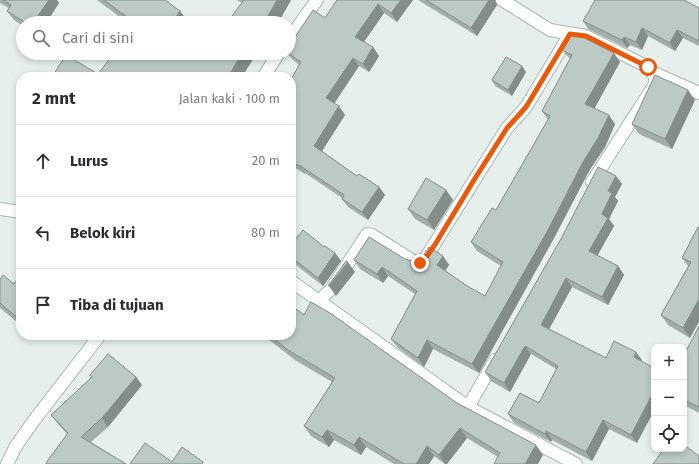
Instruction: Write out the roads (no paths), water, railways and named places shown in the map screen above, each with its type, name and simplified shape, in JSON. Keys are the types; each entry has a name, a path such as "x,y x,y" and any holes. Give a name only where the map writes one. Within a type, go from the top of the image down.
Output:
{"street":[{"path":"296,29 317,0"},
{"path":"502,0 550,30 586,36 648,67 654,73 699,93"},
{"path":"319,301 332,288 368,234 372,234 416,262 420,263 425,259 507,128 526,107 570,34"},
{"path":"266,72 274,60"},
{"path":"585,194 596,174 654,84 654,73"},
{"path":"0,209 16,211"},
{"path":"296,285 468,407 576,464"},
{"path":"7,464 16,446 35,419 96,340"},
{"path":"468,407 499,352"}]}
